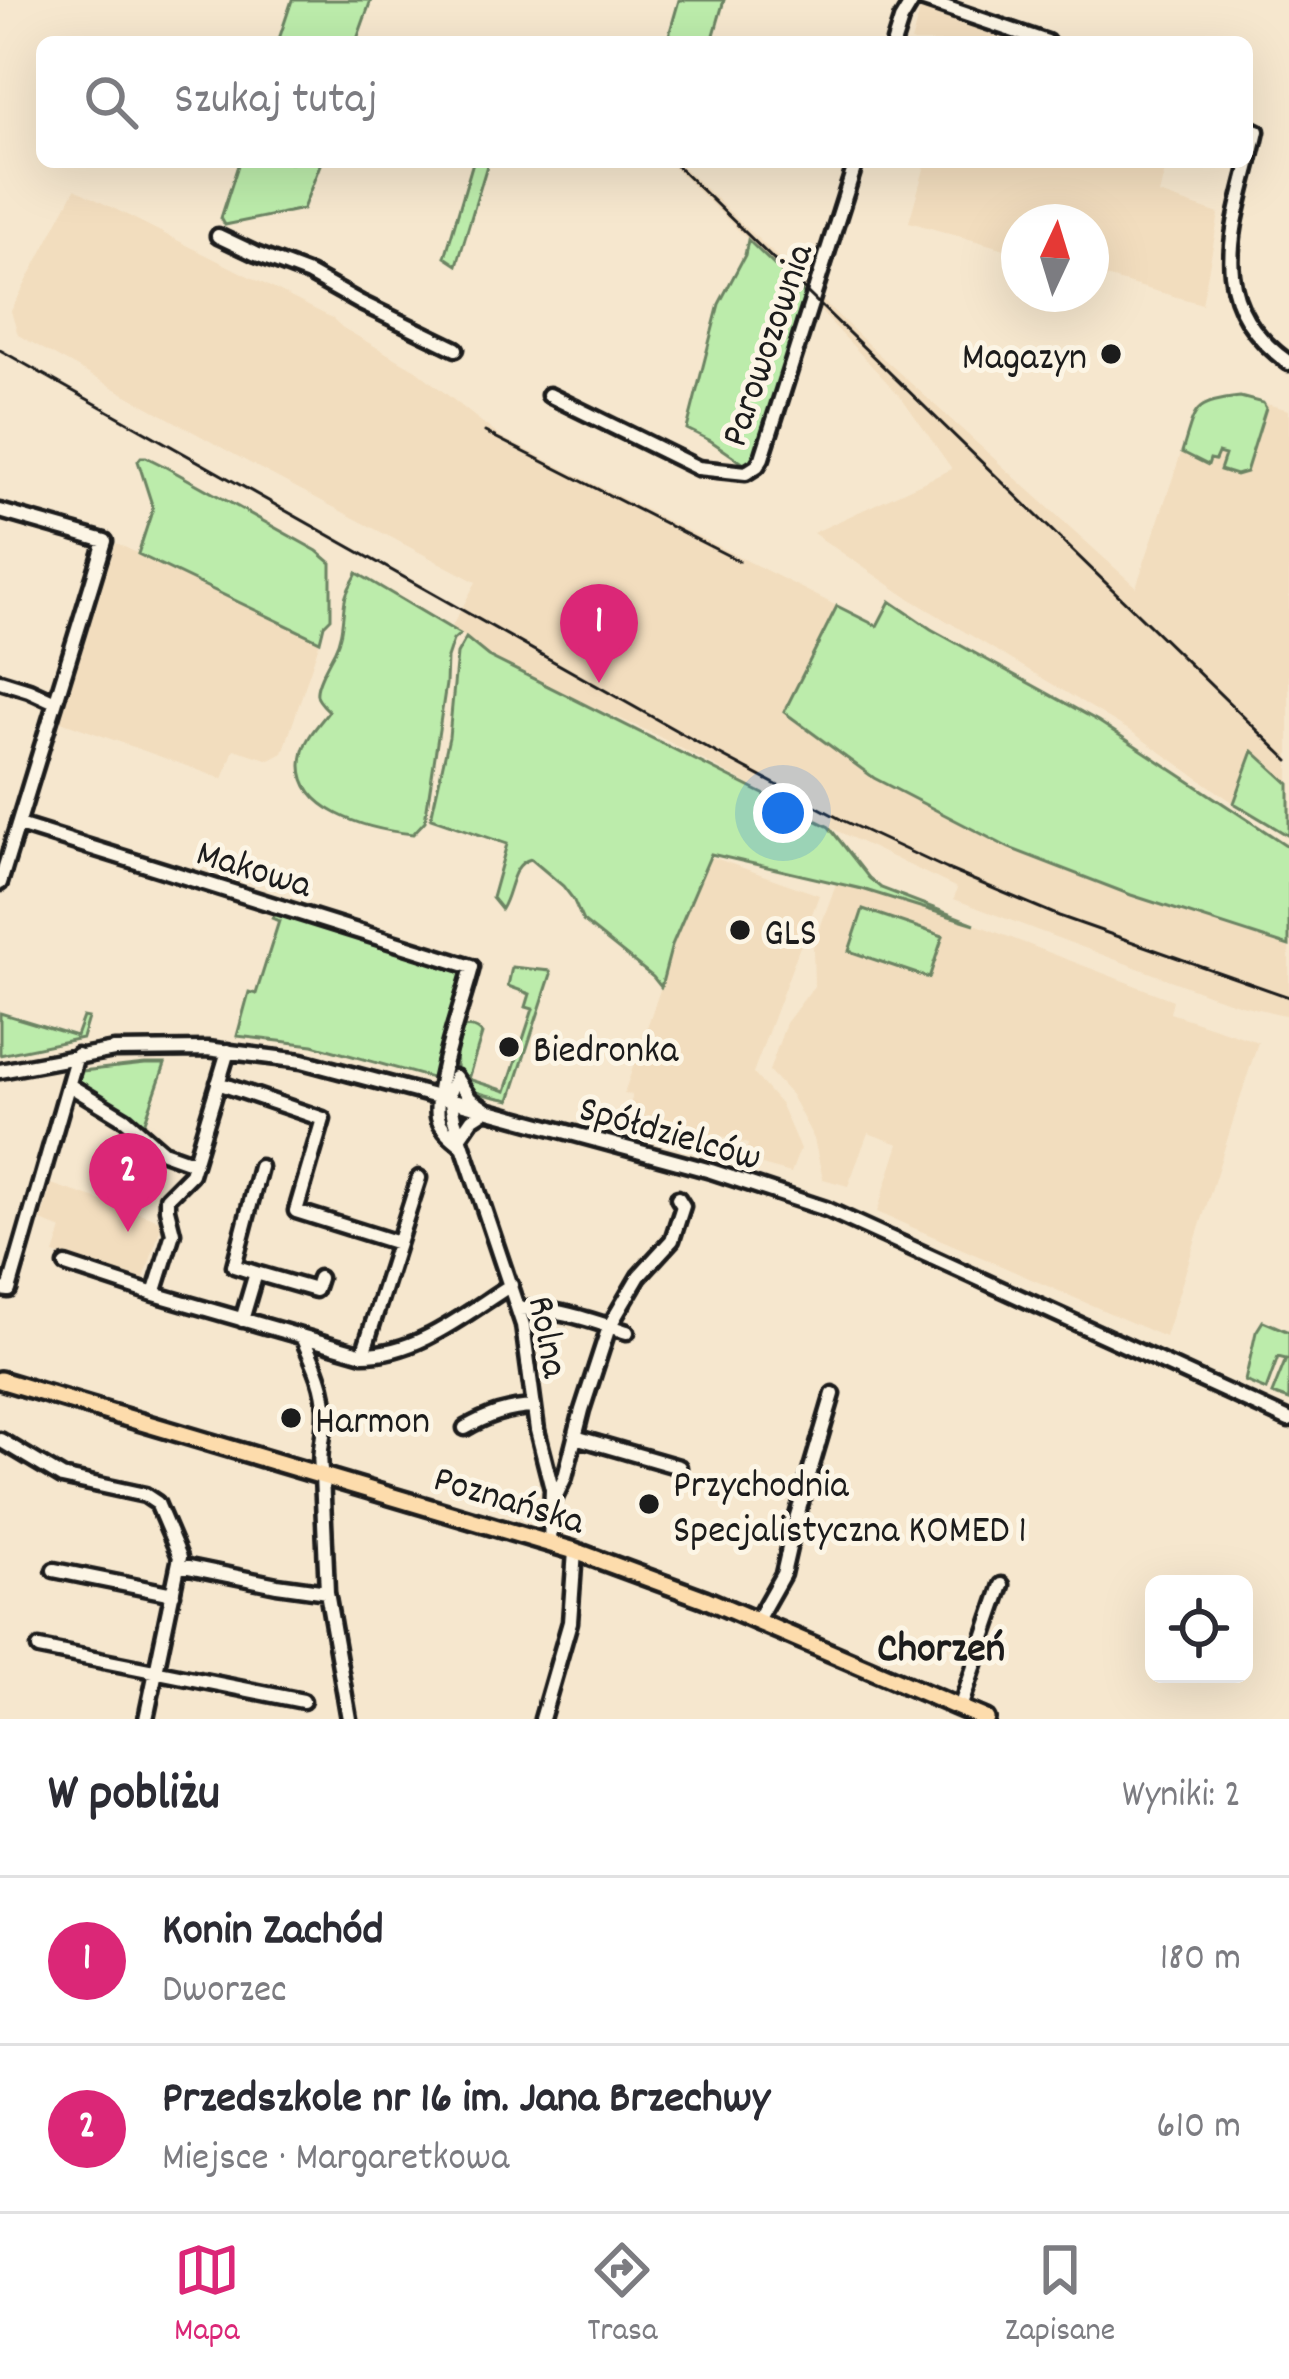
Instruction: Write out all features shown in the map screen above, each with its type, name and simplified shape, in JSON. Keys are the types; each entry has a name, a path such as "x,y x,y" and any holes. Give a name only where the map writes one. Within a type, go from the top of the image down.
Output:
{"main road":[{"name":"Poznańska","path":"0,1380 575,1551 757,1620 986,1719"}],"street":[{"path":"896,36 913,0"},
{"path":"924,0 1029,36"},
{"name":"Parowozownia","path":"549,395 698,468 752,471 768,438 854,168"},
{"path":"1245,168 1233,227 1232,275 1240,305 1255,332 1289,363"},
{"path":"218,236 309,274 456,350"},
{"path":"0,511 105,541 0,883"},
{"path":"0,681 55,702"},
{"name":"Makowa","path":"19,824 472,967 448,1076"},
{"name":"Spółdzielców","path":"0,1071 77,1055 155,1048 228,1051 314,1064 486,1110 711,1171 826,1209 1289,1420"},
{"path":"154,1294 173,1233 167,1198 187,1180 228,1051"},
{"path":"0,1289 8,1292 77,1055"},
{"path":"423,1093 448,1076"},
{"path":"444,1099 448,1076"},
{"path":"448,1076 486,1110 474,1117 462,1141"},
{"path":"218,1084 323,1119 296,1210 398,1243"},
{"path":"69,1085 125,1119 158,1149 194,1163"},
{"name":"Rolna","path":"444,1099 438,1112 441,1125 462,1141 519,1309 554,1501 550,1543"},
{"path":"260,1166 234,1266 315,1291 319,1278"},
{"path":"363,1354 419,1178"},
{"path":"554,1501 566,1477 609,1327 639,1276 672,1240 683,1206 678,1198"},
{"path":"66,1265 363,1354 401,1348 511,1285"},
{"path":"242,1320 256,1273"},
{"path":"519,1309 539,1308 627,1332"},
{"path":"302,1337 322,1389 325,1415 319,1460 327,1592 350,1719"},
{"path":"757,1620 784,1574 833,1394"},
{"path":"465,1428 486,1415 534,1407"},
{"path":"575,1437 679,1466"},
{"path":"0,1440 62,1478 149,1496 157,1503 178,1550 179,1565 146,1719"},
{"path":"542,1719 569,1622 575,1551"},
{"path":"179,1565 327,1592"},
{"path":"54,1570 173,1594"},
{"path":"960,1708 1002,1585"},
{"path":"39,1648 303,1701"}],"shaded area":[{"path":"922,4 1012,36 913,36"},
{"path":"674,168 684,168 873,349 1136,587 1196,409 1240,397 1289,410 1289,784 1253,752 1234,803 1132,732 907,597 813,533 952,469 902,398"},
{"path":"924,168 1166,168 1159,194 1219,214 1202,304 1109,278 1109,204 1001,204 1001,248 909,222"},
{"path":"75,189 332,318 416,370 499,436 837,606 785,711 874,778 1009,848 1131,895 1289,946 1289,1016 1210,995 954,899 957,888 829,827 652,733 488,656 451,628 476,582 18,335 11,311"},
{"path":"116,543 320,641 283,753 270,760 234,749 223,779 55,719"},
{"path":"709,856 819,895 753,1073 781,1105 800,1149 791,1173 744,1160 748,1144 718,1135 712,1154 623,1129 632,1098 624,1093 672,945"},
{"path":"836,884 975,924 1173,1000 1170,1013 1258,1042 1165,1337 877,1212 899,1144 868,1133 848,1186 823,1179 814,1139 791,1095 769,1071 786,1023 814,986 813,947"},
{"path":"51,1184 163,1221 143,1282 54,1254 62,1229 41,1221"}],"green space":[{"path":"292,0 371,0 358,36 280,36"},
{"path":"679,0 724,0 714,36 669,36"},
{"path":"237,168 319,168 303,209 225,225 221,218"},
{"path":"471,168 486,168 457,265 445,257"},
{"path":"748,240 805,295 756,459 747,466 687,429 719,304"},
{"path":"1240,397 1266,408 1246,472 1236,475 1220,470 1225,455 1218,453 1208,465 1182,452 1198,410"},
{"path":"141,457 317,551 331,563 331,618 320,641 138,554 153,508 138,461"},
{"path":"357,573 460,634 447,658 425,821 413,834 376,828 337,814 308,789 301,772 305,745 329,711 317,690 338,644 346,597"},
{"path":"890,601 931,629 1098,721 1289,847 1289,946 1131,895 1009,848 874,778 784,712 837,606 877,626"},
{"path":"466,638 488,656 829,827 881,888 975,924 862,889 711,854 672,945 661,987 583,921 563,886 531,859 515,873 501,909 492,898 507,844 431,818 449,737 457,654"},
{"path":"1253,751 1289,784 1289,836 1234,803"},
{"path":"863,909 943,936 929,978 849,951"},
{"path":"278,910 459,970 463,984 436,1075 431,1078 313,1045 237,1036 249,992 256,994 279,921 272,918"},
{"path":"512,967 551,974 510,1100 468,1088 458,1076 456,1060 462,1029 478,1030 482,1034 468,1079 506,1091 533,1009 526,1007 530,994 508,986"},
{"path":"0,1013 76,1036 83,1017 88,1018 82,1038 0,1055"},
{"path":"165,1064 142,1130 77,1087 82,1071"},
{"path":"1263,1321 1289,1332 1289,1400 1272,1394 1286,1359 1278,1357 1266,1390 1245,1381"}],"railway":[{"path":"679,168 1289,761"},
{"path":"0,350 844,821 1059,916 1289,997"},
{"path":"485,432 739,561"}],"place":[{"name":"Magazyn","path":"1111,354"},
{"name":"Konin Zachód","path":"599,683"},
{"name":"GLS","path":"740,930"},
{"name":"Biedronka","path":"509,1047"},
{"name":"Przedszkole nr 16 im. Jana Brzechwy","path":"128,1232"},
{"name":"Harmon","path":"291,1418"},
{"name":"Przychodnia Specjalistyczna KOMED 1","path":"649,1504"}],"district":[{"name":"Chorzeń","path":"941,1645"}]}
